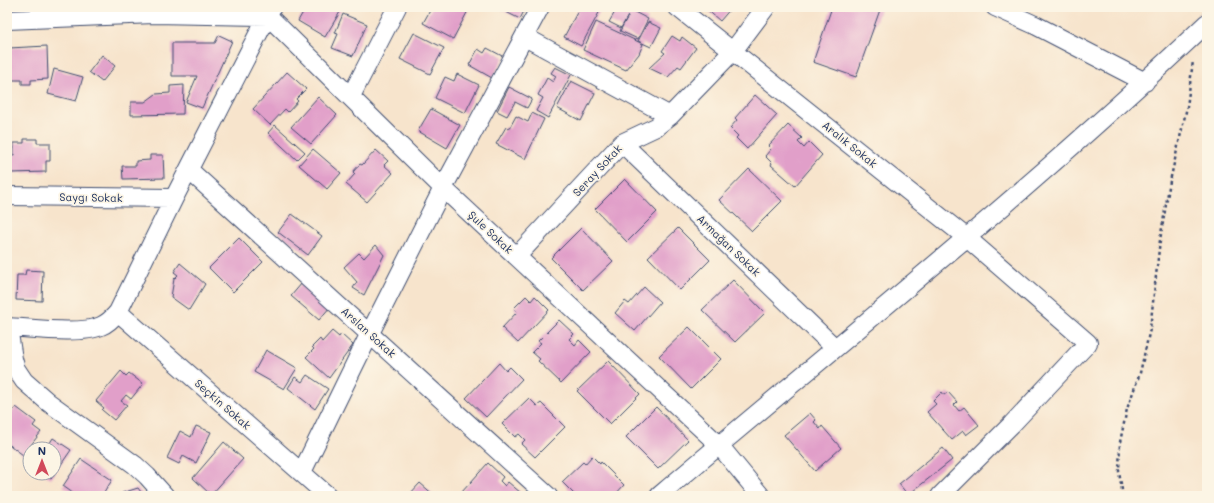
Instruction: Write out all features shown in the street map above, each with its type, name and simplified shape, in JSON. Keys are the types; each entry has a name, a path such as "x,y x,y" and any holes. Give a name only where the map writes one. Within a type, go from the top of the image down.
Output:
{"street":[{"path":"351,96 397,7"},
{"path":"302,472 443,188 540,7"},
{"name":"Aralık Sokak","path":"677,7 967,238 1088,343 1012,424 940,496"},
{"name":"Seray Sokak","path":"517,256 622,142 656,127 670,116 733,51 766,7"},
{"path":"995,7 1035,25 1145,82"},
{"path":"7,20 154,11 270,11 174,198 118,312 110,321 91,329 78,330 7,327 14,364 19,375 24,381 48,402 148,476 165,496"},
{"name":"Şule Sokak","path":"270,11 351,96 443,188 719,445 761,496"},
{"path":"659,496 967,238 1145,82 1202,27"},
{"path":"524,37 670,116"},
{"name":"Armağan Sokak","path":"622,142 835,348"},
{"name":"Arslan Sokak","path":"189,170 548,496"},
{"name":"Saygı Sokak","path":"7,196 174,198"},
{"name":"Seçkin Sokak","path":"118,312 328,496"}],"path":[{"path":"1123,496 1119,472 1120,442 1127,409 1140,373 1150,329 1160,240 1170,181 1187,107 1202,27"}],"building":[{"path":"306,7 343,7 325,37 298,21"},
{"path":"432,7 470,7 453,39 423,23"},
{"path":"496,7 526,7 520,19"},
{"path":"580,7 602,7 581,46 564,37"},
{"path":"613,7 625,7 648,19 638,39 620,31 628,16 621,28 609,22 615,12 612,10"},
{"path":"704,7 732,7 720,21"},
{"path":"832,7 881,7 856,77 813,62"},
{"path":"343,14 367,24 353,56 332,48 338,34 335,33"},
{"path":"596,22 643,44 639,54 626,70 583,50"},
{"path":"648,22 661,28 651,47 638,41"},
{"path":"414,33 444,48 430,74 400,59"},
{"path":"219,35 232,41 202,108 186,102 197,76 172,76 172,43 215,43"},
{"path":"672,36 680,41 682,37 696,48 681,68 678,66 668,77 649,68 665,53 662,51"},
{"path":"47,46 48,79 31,80 31,84 22,84 22,80 10,80 9,48"},
{"path":"487,48 504,57 492,78 469,65 478,49 484,53"},
{"path":"102,55 115,66 102,82 89,72"},
{"path":"555,67 571,75 548,118 536,111 543,98 538,95 547,78 553,82 556,76 551,73"},
{"path":"54,69 83,77 76,101 48,94"},
{"path":"287,72 306,89 296,99 298,101 288,112 285,109 270,125 253,109"},
{"path":"457,74 479,85 465,113 435,98 445,77 454,81"},
{"path":"571,81 595,93 581,121 557,108"},
{"path":"184,85 183,114 131,115 131,102 145,102 156,94 170,93 170,86"},
{"path":"509,87 532,99 527,108 515,102 507,116 497,111"},
{"path":"755,95 777,115 747,149 736,138 738,136 730,128 737,120 735,118"},
{"path":"318,97 337,115 311,144 291,127"},
{"path":"431,109 460,125 447,148 418,131"},
{"path":"532,113 544,119 525,159 496,144 506,127 509,129 516,116 528,122"},
{"path":"275,125 305,152 297,160 268,133"},
{"path":"788,125 802,138 798,142 804,148 809,142 822,155 795,186 771,165 772,163 765,156 771,149 768,146"},
{"path":"24,139 37,139 37,143 50,143 50,161 46,161 46,172 11,173 11,155 14,155 14,143 24,143"},
{"path":"313,149 341,173 327,189 299,165"},
{"path":"376,150 388,161 384,165 393,173 367,202 346,184 355,174 353,172 360,164 362,165"},
{"path":"150,155 163,155 164,178 123,179 122,166 136,166 136,161 150,160"},
{"path":"749,169 782,201 752,231 719,200"},
{"path":"625,179 657,212 627,242 595,209"},
{"path":"292,214 322,236 308,255 278,232"},
{"path":"581,228 613,261 583,290 551,258"},
{"path":"678,228 710,260 680,290 648,257"},
{"path":"239,238 263,262 233,292 209,268"},
{"path":"376,245 384,255 364,295 353,288 357,282 344,267 359,253 364,258"},
{"path":"180,263 205,284 189,310 171,297 174,279 178,275 174,272"},
{"path":"26,270 43,271 42,301 16,300 17,275 25,275"},
{"path":"733,280 765,313 735,342 702,310"},
{"path":"302,283 330,307 319,320 291,296"},
{"path":"644,287 660,302 635,331 615,313 625,301 629,304"},
{"path":"526,296 531,301 535,296 549,310 518,343 502,328 517,312 514,308"},
{"path":"559,320 574,334 569,339 575,345 579,340 591,352 561,383 538,361 540,359 532,352 541,343 538,341"},
{"path":"689,327 721,359 691,389 659,356"},
{"path":"332,331 339,337 341,334 353,345 329,378 306,357 314,349 312,347 320,339 322,342"},
{"path":"266,350 297,368 284,389 254,372"},
{"path":"608,361 640,394 610,424 577,391"},
{"path":"499,363 506,371 510,367 522,379 486,417 466,398"},
{"path":"121,371 126,376 129,373 143,384 131,399 126,395 121,401 127,405 114,420 102,410 104,408 96,401"},
{"path":"307,375 328,389 315,409 288,388 295,377 302,382"},
{"path":"942,392 944,395 948,392 957,402 954,405 959,411 964,407 979,425 966,435 963,431 952,440 927,412 936,404 933,401"},
{"path":"529,398 537,406 541,403 565,427 535,457 521,444 525,440 519,434 515,437 502,424"},
{"path":"16,407 36,422 33,426 41,432 34,441 22,441 22,454 7,443 7,419"},
{"path":"656,407 688,440 658,469 626,437"},
{"path":"810,413 816,420 814,422 820,429 822,426 841,448 815,471 784,435"},
{"path":"196,426 211,432 196,463 183,456 179,464 167,458 180,431 191,437"},
{"path":"224,442 243,459 211,495 193,478"},
{"path":"62,444 71,450 62,463"},
{"path":"943,448 952,460 908,495 899,484"},
{"path":"592,456 600,464 601,462 624,485 614,496 586,496 583,493 580,496 576,496 562,482 583,462 585,464"},
{"path":"81,459 112,480 102,496 77,496 63,486"},
{"path":"488,463 503,477 500,481 505,486 508,482 521,493 519,496 464,496 461,493"},
{"path":"420,483 435,496 408,496"},
{"path":"138,488 144,496 123,496 122,493"}]}
